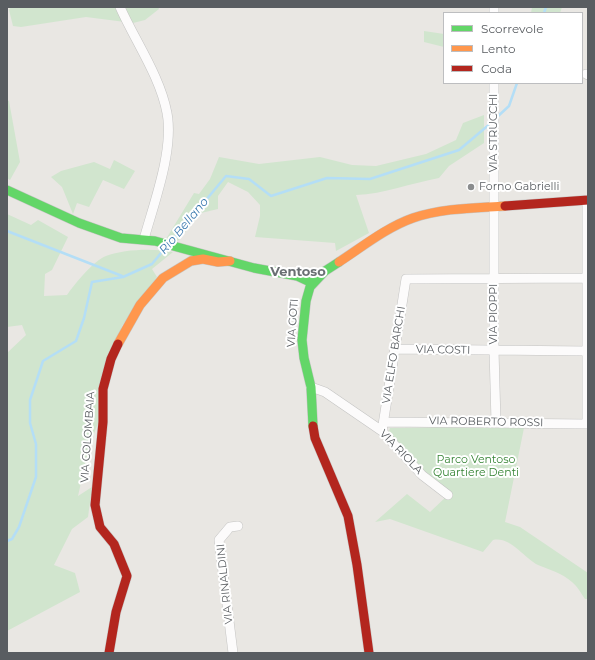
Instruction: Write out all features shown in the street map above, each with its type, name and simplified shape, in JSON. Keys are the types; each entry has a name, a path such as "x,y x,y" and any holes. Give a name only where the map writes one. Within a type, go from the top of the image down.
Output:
{"street":[{"path":"120,7 161,93 168,125 167,148 144,239"},
{"name":"VIA STRUCCHI","path":"494,84 494,206"},
{"name":"VIA COLOMBAIA","path":"7,190 79,222 121,238 144,239 163,243 230,260 254,268 297,276 312,283"},
{"path":"312,283 331,268 374,239 404,222 421,216 449,210 587,200 587,424"},
{"name":"VIA PIOPPI","path":"494,206 494,350 496,422"},
{"name":"VIA COLOMBAIA","path":"109,653 116,612 127,576 114,544 100,527 95,505 103,422 103,389 111,359 125,329 140,305 163,278 191,261 203,259 218,262 230,260"},
{"path":"495,278 588,278"},
{"name":"VIA ELFO BARCHI","path":"382,431 406,279 495,278"},
{"name":"VIA GOTI","path":"312,283 306,301 302,340 304,358 311,387 312,420 315,438 348,516 357,565 369,653"},
{"name":"VIA COSTI","path":"394,349 587,351"},
{"name":"VIA RIOLA","path":"311,387 325,392 382,431 422,475 448,495"},
{"name":"VIA ROBERTO ROSSI","path":"384,422 587,424"},
{"name":"VIA RINALDINI","path":"233,653 219,540 230,527 238,526"}],"green space":[{"path":"11,7 158,7 159,9 145,20 133,23 86,17 21,27 13,26 9,10"},
{"path":"532,7 562,7 560,12 531,12"},
{"path":"424,31 443,34 443,47 424,42"},
{"path":"7,100 9,101 20,162 10,180 7,178"},
{"path":"484,115 484,143 449,166 439,178 377,193 356,195 369,233 336,251 335,243 255,237 260,216 260,205 248,192 228,182 218,196 218,209 201,213 177,242 166,239 194,193 199,194 210,179 219,157 259,164 320,157 352,165 376,166 426,154 456,140 463,123"},
{"path":"114,160 135,171 124,189 103,180 89,207 77,203 73,214 62,187 51,177 61,171 94,162 110,169"},
{"path":"7,214 31,225 38,220 68,237 52,270 45,274 44,296 67,295 90,267 106,256 121,252 139,250 173,252 152,269 157,277 122,326 98,423 89,447 78,496 92,487 88,517 72,529 54,565 75,573 80,592 7,631 7,353 26,335 22,325 7,327"},
{"name":"Parco Ventoso Quartiere Denti","path":"390,428 524,428 505,522 520,527 588,573 588,599 585,599 576,586 564,576 538,565 517,548 505,541 493,540 483,552 390,519 375,522 407,494 430,512 448,495 387,437"}],"waterway":[{"name":"Rio Bellano","path":"544,12 546,7"},
{"name":"Rio Bellano","path":"496,118 509,106 517,84"},
{"name":"Rio Bellano","path":"171,242 226,176 249,179 271,196 327,178 370,179 459,150 491,123"},
{"path":"7,231 122,276"},
{"name":"Rio Bellano","path":"7,541 12,539 19,527 36,477 36,444 30,423 30,400 43,361 76,341 84,318 92,282 123,277 152,264 166,247"}],"traffic: fast":[{"path":"7,190 79,223 121,238 155,241 254,268 297,276 312,283"},
{"path":"313,426 311,387 304,358 302,340 306,301 310,287 325,271 339,262"}],"traffic: slow":[{"path":"339,262 384,232 413,218 447,210 505,206"},
{"path":"118,344 140,305 163,278 191,261 203,259 218,262 230,261"}],"traffic: jam":[{"path":"505,206 588,200"},
{"path":"109,653 116,612 127,576 114,544 100,527 95,505 103,422 103,389 111,359 118,344"},
{"path":"313,426 315,438 348,516 357,565 369,653"}],"place":[{"name":"Forno Gabrielli","path":"471,187"}],"district":[{"name":"Ventoso","path":"298,272"}]}
